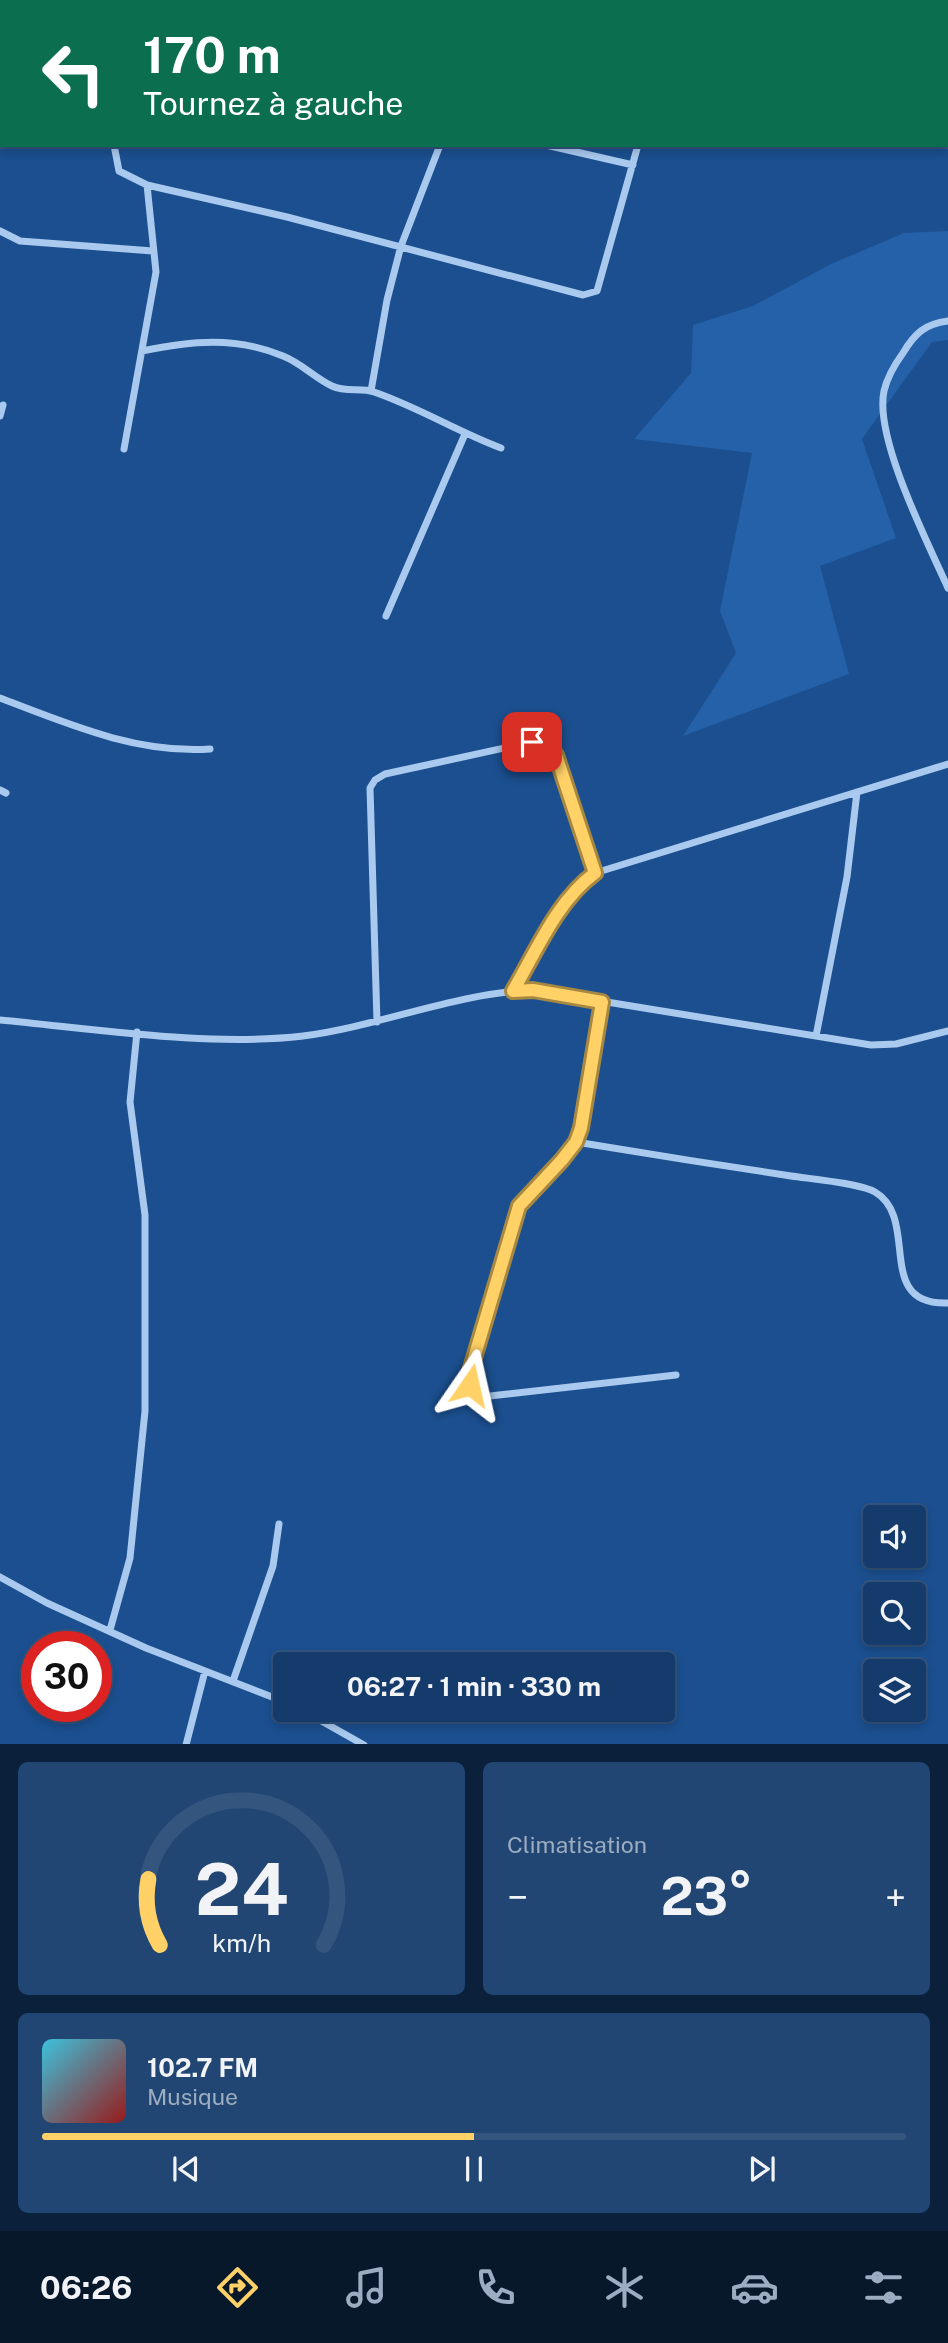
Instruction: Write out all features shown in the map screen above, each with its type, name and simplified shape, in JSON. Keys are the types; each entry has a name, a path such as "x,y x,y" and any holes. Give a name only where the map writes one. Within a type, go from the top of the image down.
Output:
{"street":[{"path":"114,147 119,171 147,185 401,246 583,295 597,292 638,147"},
{"path":"371,391 387,300 401,246 439,147"},
{"path":"555,147 633,165"},
{"path":"124,449 156,272 147,185"},
{"path":"0,231 20,241 153,251"},
{"path":"948,321 931,323 914,334 895,364 884,392 887,430 900,481 948,588"},
{"path":"142,351 186,342 228,341 284,356 344,391 371,391 501,449"},
{"path":"0,416 3,405"},
{"path":"386,616 465,434"},
{"path":"0,698 84,730 148,747 177,751 210,749"},
{"path":"377,1023 370,788 375,780 385,774 532,742 547,746 556,755 595,873"},
{"path":"513,991 558,913 581,883 595,873 948,764"},
{"path":"816,1036 847,877 857,792"},
{"path":"0,1020 199,1038 302,1036 377,1023 513,991 533,990 871,1045 896,1044 948,1031"},
{"path":"602,1002 581,1128 576,1142 519,1206 513,1219 504,1265 469,1375 470,1385 481,1397 676,1375"},
{"path":"110,1630 130,1558 145,1411 145,1215 130,1102 137,1032"},
{"path":"576,1142 827,1181 874,1192 886,1202 895,1222 906,1284 916,1297 931,1303 948,1303"},
{"path":"233,1681 272,1566 279,1524"},
{"path":"0,1577 47,1603 273,1697"},
{"path":"186,1744 205,1671"},
{"path":"323,1722 362,1744"}],"shaded area":[{"path":"948,231 948,340 932,342 862,439 896,538 820,566 849,674 683,736 736,653 720,611 752,453 634,439 691,373 693,325 753,306 831,264 904,233"}],"route":[{"path":"470,1385 469,1375 504,1265 513,1219 519,1206 576,1142 581,1128 602,1002 533,990 513,991 558,913 581,883 595,873 556,755 547,746 532,742"}]}
